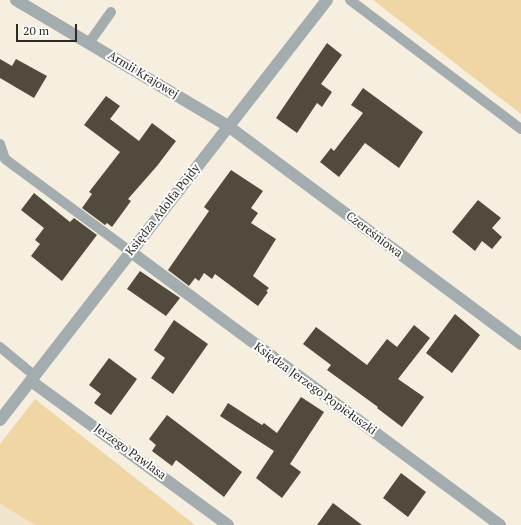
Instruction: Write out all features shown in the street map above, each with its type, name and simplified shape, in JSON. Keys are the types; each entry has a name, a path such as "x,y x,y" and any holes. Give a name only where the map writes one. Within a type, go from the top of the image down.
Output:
{"street":[{"name":"Armii Krajowej","path":"16,0 228,126"},
{"name":"Księdza Adolfa Pojdy","path":"0,420 326,0"},
{"name":"Czereśniowa","path":"228,126 521,344"},
{"name":"Księdza Jerzego Popiełuszki","path":"131,252 500,525"},
{"name":"Jerzego Pawlasa","path":"33,378 228,525"}],"lane":[{"path":"350,0 521,128"},
{"path":"89,43 111,12"},
{"path":"0,144 5,159 131,252"},
{"path":"0,347 33,378"}],"shaded area":[{"path":"373,0 521,0 521,114"},
{"path":"35,399 195,525 35,525 0,504 0,444"},
{"path":"0,504 35,525 0,525"}],"building":[{"path":"327,43 342,55 321,84 332,92 322,107 317,103 297,133 276,118"},
{"path":"0,59 12,66 16,59 47,76 34,98 0,78"},
{"path":"363,88 423,132 399,168 365,143 339,177 320,162 331,148 334,151 363,113 351,105"},
{"path":"106,96 120,106 110,119 139,141 152,123 176,141 157,166 128,199 131,201 112,227 107,223 105,225 82,208 92,194 89,192 120,152 84,125"},
{"path":"231,170 263,191 251,208 258,213 251,223 276,239 253,276 269,288 266,291 268,292 258,306 215,274 212,279 204,273 199,281 195,278 189,286 168,270 209,211 204,207"},
{"path":"34,193 70,222 74,218 97,235 62,281 31,256 40,244 35,240 44,228 21,210"},
{"path":"478,200 501,218 492,228 502,237 492,249 482,241 475,251 452,232"},
{"path":"140,271 180,298 166,316 127,289"},
{"path":"455,314 480,335 452,373 426,353"},
{"path":"174,320 208,344 173,394 151,378 165,358 154,350"},
{"path":"414,325 430,338 398,379 424,397 402,427 377,408 378,407 327,370 331,365 303,344 316,327 367,365 387,339 397,347"},
{"path":"109,358 137,379 111,415 94,403 101,394 89,385"},
{"path":"301,397 324,412 290,464 301,472 282,498 256,478 274,451 220,416 228,403 262,425 264,423 277,433"},
{"path":"167,415 242,472 224,497 176,460 172,466 152,451 156,445 149,439"},
{"path":"401,473 426,492 408,517 383,498"},
{"path":"333,503 362,525 317,525"}]}
